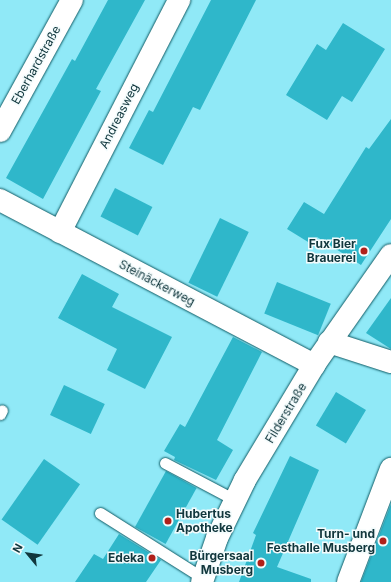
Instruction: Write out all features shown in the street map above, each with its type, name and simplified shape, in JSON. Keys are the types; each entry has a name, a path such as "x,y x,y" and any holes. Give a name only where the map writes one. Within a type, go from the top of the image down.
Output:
{"street":[{"name":"Eberhardstraße","path":"0,131 72,0"},
{"name":"Andreasweg","path":"60,232 179,0"},
{"name":"Steinäckerweg","path":"0,200 314,365"},
{"name":"Filderstraße","path":"202,580 217,538 235,500 314,365 391,255"},
{"path":"330,342 391,362"},
{"path":"348,582 391,469"}],"lane":[{"path":"165,463 235,500"},
{"path":"100,513 202,580"}],"building":[{"path":"108,0 145,0 96,89 101,91 43,199 6,178 72,59 75,61"},
{"path":"211,0 256,0 200,110 193,107 163,165 129,148 149,110 153,112"},
{"path":"343,23 385,49 352,102 342,96 327,120 286,95 317,44 326,50"},
{"path":"391,119 391,219 361,265 317,237 313,245 287,229 304,202 324,214 366,147 369,149"},
{"path":"115,188 152,207 138,236 100,217"},
{"path":"220,218 249,232 217,297 188,283"},
{"path":"82,274 119,294 112,307 172,337 145,389 107,370 117,349 58,318"},
{"path":"277,282 331,304 318,335 264,314"},
{"path":"391,298 391,349 366,333"},
{"path":"233,337 262,352 217,440 233,450 216,480 174,460 175,457 164,451 180,424 185,427"},
{"path":"64,385 105,404 91,434 50,415"},
{"path":"336,392 366,410 346,443 316,425"},
{"path":"290,456 319,470 277,567 311,579 311,582 239,582 256,535 253,533"},
{"path":"44,459 80,484 38,545 2,520"},
{"path":"166,471 197,488 166,544 135,527"},
{"name":"Turn- und Festhalle Musberg","path":"391,504 391,582 361,582"},
{"path":"119,534 161,560 146,582 75,582 94,554 103,559"}],"place":[{"name":"Fux Bier Brauerei","path":"364,251"},
{"name":"Hubertus Apotheke","path":"168,521"},
{"name":"Turn- und Festhalle Musberg","path":"383,541"},
{"name":"Edeka","path":"152,558"},
{"name":"Bürgersaal Musberg","path":"261,563"}]}
